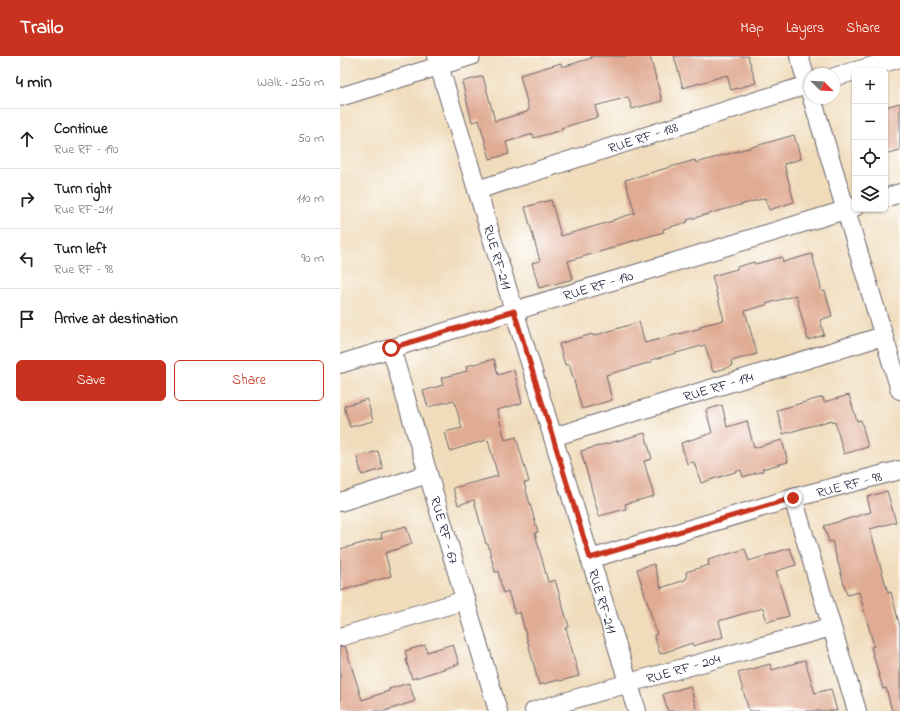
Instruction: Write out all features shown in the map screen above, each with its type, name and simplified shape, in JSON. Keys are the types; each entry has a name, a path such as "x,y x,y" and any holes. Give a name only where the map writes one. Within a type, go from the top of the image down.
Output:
{"street":[{"path":"340,97 437,61 471,56"},
{"path":"799,56 804,71"},
{"path":"865,68 900,58"},
{"name":"RUE RF-211","path":"437,61 637,711"},
{"path":"840,75 852,72"},
{"name":"RUE RF - 188","path":"477,190 804,92"},
{"path":"815,104 850,208 900,390"},
{"path":"888,197 900,193"},
{"name":"RUE RF - 190","path":"340,364 850,208"},
{"name":"RUE RF - 194","path":"553,437 884,336"},
{"name":"RUE RF - 67","path":"391,348 498,711"},
{"name":"RUE RF - 98","path":"590,558 793,498 900,470"},
{"path":"340,502 428,474"},
{"path":"793,498 857,711"},
{"path":"340,636 466,600"},
{"name":"RUE RF - 204","path":"534,711 831,627"}],"building":[{"path":"591,56 650,56 662,101 632,109 628,97 595,106 598,117 534,138 533,134 506,142 509,154 490,159 479,120 472,122 462,82 483,76 495,121 527,112 529,110 520,75 561,63 562,67 592,58"},
{"path":"674,56 748,56 756,83 731,90 727,75 683,88"},
{"path":"900,103 900,150 888,153 888,140 888,106"},
{"path":"794,135 801,159 784,164 794,202 769,210 765,198 687,220 688,222 663,229 664,232 568,261 573,279 539,288 532,263 540,261 525,207 551,200 561,236 635,213 625,180 695,160 696,163"},
{"path":"812,254 822,292 825,291 832,316 820,320 824,335 808,340 796,295 766,304 745,311 757,354 731,361 732,366 713,372 705,345 651,360 652,362 606,375 612,400 582,409 569,364 565,365 559,344 592,334 593,336 639,322 645,343 701,328 700,326 724,320 712,276 737,269 737,267 754,262 755,264 782,257 783,262"},
{"path":"494,359 498,375 514,370 522,403 497,410 505,440 516,437 529,482 524,483 538,532 535,533 548,582 555,580 569,627 566,628 579,676 539,685 520,612 515,614 508,591 503,593 498,571 495,572 474,500 458,505 453,488 498,476 488,440 450,451 445,432 462,428 454,400 428,407 423,391 443,385 441,378 467,371 466,366"},
{"path":"849,395 857,421 861,420 868,447 844,454 835,422 833,423 832,420 783,434 777,410 823,397 824,402"},
{"path":"367,399 373,421 350,427 344,406"},
{"path":"722,405 727,427 747,421 754,448 782,440 788,462 762,469 763,471 743,477 741,470 701,483 694,462 687,464 681,443 712,433 706,410"},
{"path":"645,433 652,459 644,461 654,496 625,504 626,509 599,516 581,451"},
{"path":"378,451 383,469 362,475 357,457"},
{"path":"887,491 896,522 870,529 888,593 891,592 900,627 900,711 892,711 886,688 883,689 871,647 874,646 859,592 847,595 832,541 829,542 824,526 871,512 867,497"},
{"path":"406,526 412,544 385,553 391,576 340,591 340,549 382,538 381,533"},
{"path":"790,548 796,565 776,571 789,616 767,622 763,608 719,621 723,637 693,646 692,643 660,654 654,635 657,634 637,569 654,564 661,588 685,580 687,578 686,572 709,565 708,560 745,549 749,561"},
{"path":"453,644 459,664 412,679 406,660 405,651 425,645 427,652"},
{"path":"345,646 362,700 409,683 415,701 385,711 340,711 340,647"},
{"path":"805,660 815,693 831,689 837,711 749,711 738,673 770,664 772,670"},
{"path":"690,686 697,711 668,711 663,694"}],"route":[{"path":"391,348 514,311 590,558 793,498"}]}
